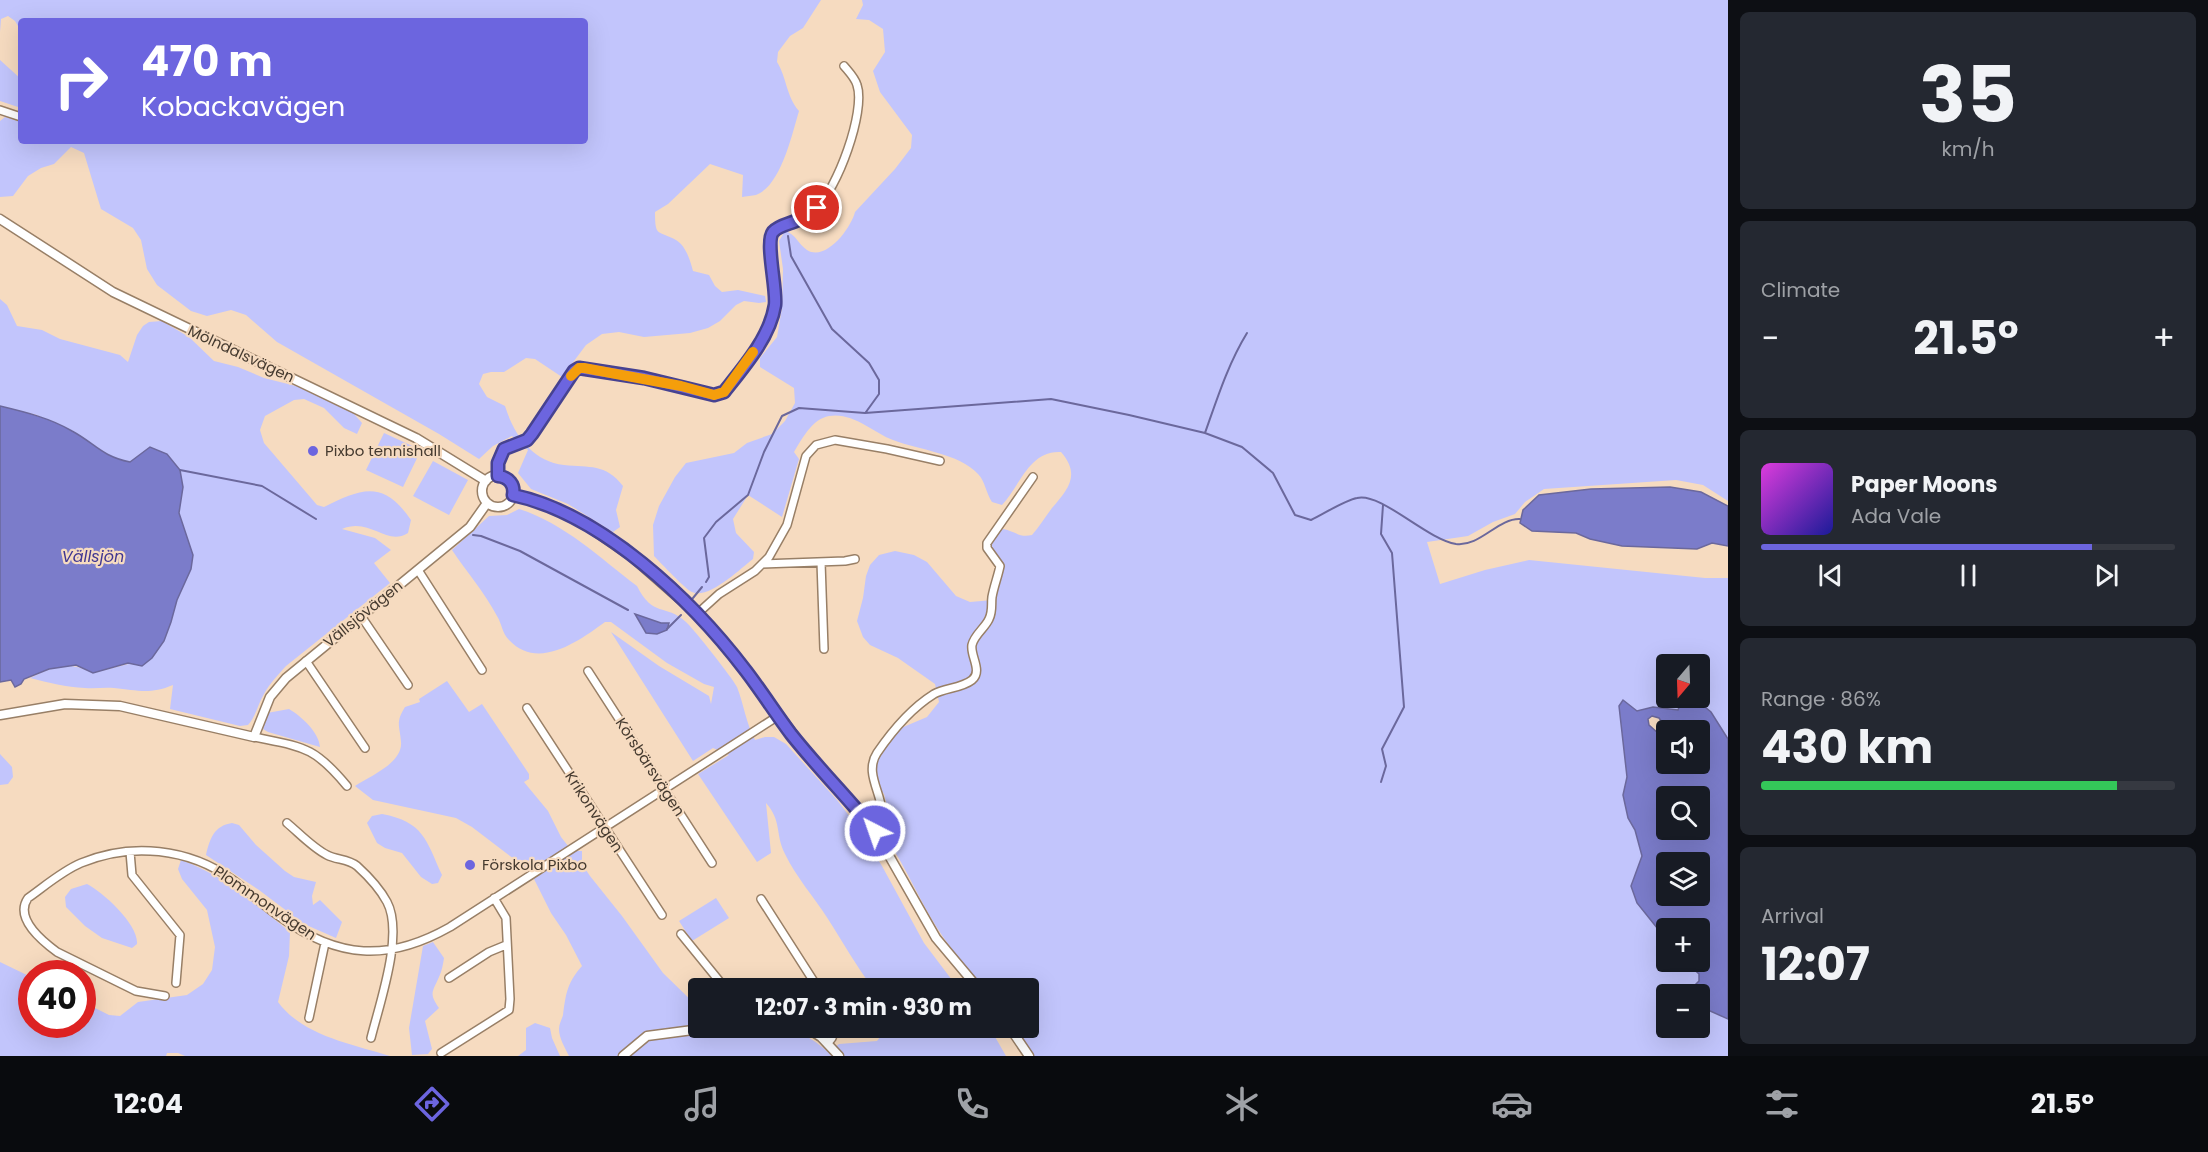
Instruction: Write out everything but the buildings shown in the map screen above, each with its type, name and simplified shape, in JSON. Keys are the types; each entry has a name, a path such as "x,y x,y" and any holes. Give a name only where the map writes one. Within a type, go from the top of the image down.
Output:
{"street":[{"path":"498,476 498,463 504,449 527,440 574,371 579,368 653,380 714,395 724,392 763,336 772,316 775,288 770,246 771,235 780,227 798,220 817,208 836,179 849,147 858,93 854,78 844,66"},
{"path":"0,110 18,116"},
{"name":"Mölndalsvägen","path":"0,219 113,292 406,433 486,481"},
{"path":"698,614 719,594 762,564 780,541 787,525 802,465 809,451 816,445 835,440 940,461"},
{"path":"498,476 505,477 510,482 513,495 508,503 495,507 488,503 483,494 486,481 498,476"},
{"path":"875,831 882,819 882,812 872,773 875,756 890,733 916,708 934,694 968,682 975,676 977,671 972,644 986,626 991,615 992,596 1000,566 987,548 987,543 1033,477"},
{"path":"513,495 551,506 580,521 632,556 698,614 746,671 814,762 875,831 936,938 970,978"},
{"name":"Vällsjövägen","path":"254,737 270,697 277,687 470,527 488,503"},
{"path":"762,564 855,559"},
{"path":"821,562 824,649"},
{"path":"418,570 483,670"},
{"path":"361,616 408,685"},
{"path":"306,661 365,748"},
{"name":"Körsbärsvägen","path":"588,670 712,863"},
{"path":"0,716 65,704 133,708 302,747 329,765 346,786"},
{"name":"Krikonvägen","path":"527,708 662,915"},
{"name":"Plommonvägen","path":"165,996 136,991 57,952 46,944 31,927 23,911 28,898 79,864 109,854 164,851 209,865 232,879 279,917 325,943 354,950 392,950 428,939 778,716"},
{"path":"287,823 327,855 349,861 357,866 379,889 388,903 393,923 392,950 372,1038"},
{"path":"130,852 132,875 180,935 176,983"},
{"path":"441,1053 509,1010 506,918 494,898"},
{"path":"761,899 810,978"},
{"path":"681,934 716,978"},
{"path":"309,1018 325,943"},
{"path":"449,978 489,951 506,945"},
{"path":"623,1056 647,1036 688,1031"},
{"path":"822,1038 839,1056"},
{"path":"828,1042 832,1038"},
{"path":"1017,1038 1029,1056"}],"shaded area":[{"path":"0,0 821,0 803,28 790,36 778,52 777,62 791,99 799,111 779,171 765,190 756,195 742,197 743,175 710,164 668,204 655,212 657,230 676,240 682,246 693,271 709,275 715,286 722,292 738,290 765,296 766,302 744,301 736,305 720,321 708,328 690,333 644,337 619,332 602,334 586,345 562,377 535,359 526,358 504,372 483,374 479,384 487,397 505,406 519,436 534,452 553,463 603,470 610,473 623,486 616,510 620,527 613,532 568,504 531,489 518,473 528,450 512,436 493,446 479,459 277,342 246,315 231,310 207,316 191,311 157,285 147,269 141,240 133,228 101,209 84,153 71,147 54,164 41,168 28,176 13,196 0,197 0,121 5,117 18,121 18,144 588,144 588,18 18,18 18,26 8,16 1,19 0,32"},
{"path":"862,0 1728,0 1728,501 1703,485 1676,480 1544,489 1525,502 1515,514 1493,522 1468,536 1427,542 1440,584 1485,570 1529,560 1705,578 1728,578 1728,739 1706,708 1710,708 1710,654 1656,654 1656,707 1637,711 1619,706 1627,777 1623,795 1628,818 1635,830 1642,856 1631,886 1637,903 1656,927 1656,972 1697,972 1699,974 1699,981 1696,984 1656,984 1656,1038 1710,1038 1710,1011 1728,1019 1728,1056 1033,1056 1022,1038 1039,1038 1039,978 976,978 937,928 901,862 880,830 886,818 887,806 884,794 875,782 875,764 888,739 901,728 927,717 939,702 935,684 898,658 870,645 863,637 857,621 870,565 879,555 895,551 914,555 927,562 956,596 970,602 993,600 998,564 991,551 990,540 1003,529 1024,536 1035,532 1070,482 1070,468 1061,452 1050,453 1033,463 1002,505 992,502 980,477 960,461 885,437 846,417 829,416 813,425 794,452 799,459 782,517 748,495 733,519 736,533 754,552 753,559 732,576 706,592 692,592 654,556 653,525 659,506 675,477 686,463 734,453 747,443 772,434 785,421 795,403 794,388 760,367 760,358 777,337 782,308 783,269 779,241 785,231 792,234 807,250 822,251 829,247 843,234 855,212 911,148 912,135 880,92 873,71 885,52 883,29 869,20 856,19 863,5"},
{"path":"0,60 18,76 18,107 0,101"},
{"path":"0,299 7,305 17,326 42,330 60,339 120,355 128,362 137,335 143,326 149,322 162,321 189,337 214,361 238,367 264,378 308,389 348,407 362,423 357,434 344,428 324,408 304,399 294,400 265,416 260,430 264,443 317,505 324,507 360,492 371,491 391,498 411,520 408,533 400,536 392,537 361,527 352,526 342,529 375,538 391,550 374,563 390,583 286,666 266,690 248,725 240,726 170,709 173,685 143,691 71,687 30,678 61,666 76,667 93,673 152,658 164,641 193,555 178,513 183,487 151,448 130,462 113,458 37,415 0,406"},
{"path":"384,433 421,450 403,487 366,470"},
{"path":"433,461 468,480 449,515 413,496"},
{"path":"519,509 566,532 637,586 648,602 679,616 690,626 737,687 755,740 774,737 786,744 837,800 857,826 882,866 924,943 950,978 866,978 789,862 782,847 774,816 766,803 771,853 757,862 698,774 729,755 713,748 693,761 611,632 659,666 709,696 711,704 714,687 704,684 667,663 611,622 605,622 571,644 545,653 533,653 520,649 509,640 487,599 452,550 489,516 507,515"},
{"path":"447,681 469,712 482,704 529,774 529,779 524,782 548,811 561,837 572,851 582,851 582,864 590,876 663,973 688,997 688,1038 808,1038 828,1052 839,1044 877,1041 879,1038 996,1038 1006,1056 569,1056 561,1039 559,1027 568,989 582,966 534,879 514,859 472,827 456,818 373,800 355,786 391,763 397,756 401,742 399,721 402,712 405,707 420,702 419,699"},
{"path":"289,709 313,730 320,747 263,729 267,713"},
{"path":"0,754 12,767 13,777 8,784 0,785"},
{"path":"382,814 407,822 422,834 442,875 438,883 432,884 421,877 402,853 377,843 367,823 372,816"},
{"path":"232,823 239,825 256,845 285,871 294,877 316,882 312,896 313,905 320,900 342,922 336,938 304,924 259,890 206,855 209,843 217,830"},
{"path":"181,860 197,866 225,882 290,932 289,956 278,1002 288,1014 314,1031 344,1043 390,1056 185,1056 178,1053 167,1053 166,1056 0,1056 0,962 18,971 18,1038 96,1038 96,1008 109,1015 120,1016 138,1002 187,995 203,984 212,970 215,947 207,910 182,879 178,869"},
{"path":"87,884 110,901 126,919 136,936 137,944 132,948 102,938 85,926 66,907 65,897 71,889"},
{"path":"716,898 729,918 692,941 679,921"},
{"path":"433,942 444,958 433,993 439,1008 425,1021 432,1049 428,1054 412,1055 409,1028 423,946"},
{"path":"535,1023 550,1028 560,1056 518,1056 526,1050 526,1028"}],"water":[{"name":"Vällsjön","path":"0,406 55,422 105,453 130,462 150,447 167,454 180,470 183,487 179,513 193,555 191,569 177,600 164,641 152,658 142,666 128,663 93,673 76,665 49,669 24,679 15,687 11,680 0,682"},
{"path":"1670,487 1701,492 1728,506 1728,546 1712,543 1697,549 1622,546 1590,539 1576,533 1532,531 1520,523 1523,510 1539,495 1591,489"},
{"path":"635,614 661,623 669,623 667,630 657,634 646,633"},
{"path":"1623,700 1637,711 1653,707 1678,710 1679,708 1706,708 1728,739 1728,1019 1710,1011 1710,984 1696,984 1699,981 1697,972 1710,972 1710,918 1656,918 1656,927 1637,903 1631,886 1642,856 1635,830 1628,818 1623,795 1627,777 1619,706"}],"waterway":[{"path":"788,236 791,256 832,329 869,363 879,380 879,394 866,412"},
{"path":"1205,433 1229,369 1247,333"},
{"path":"706,582 709,577 704,538 716,522 748,495 764,452 782,416 799,408 865,413 1051,399 1205,433 1242,447 1273,473 1295,515 1311,520 1357,498 1367,498 1391,509 1431,534 1456,544 1465,544 1504,523 1520,519"},
{"path":"180,470 262,486 316,519"},
{"path":"1381,782 1386,766 1382,749 1404,707 1392,553 1381,534 1383,505"},
{"path":"473,535 520,551 628,610"},
{"path":"693,598 702,587"},
{"path":"667,629 681,615"}],"slow traffic":[{"path":"571,376 574,371 584,368 644,378 714,395 724,392 753,352"}],"place":[{"name":"Pixbo tennishall","path":"313,451"},
{"name":"Förskola Pixbo","path":"470,865"}],"route":[{"path":"817,208 798,220 775,229 771,235 770,246 775,288 772,316 768,328 748,360 724,392 714,395 644,378 579,368 574,371 527,440 504,449 498,463 498,476 505,477 510,482 513,495 565,512 621,548 683,599 746,671 814,762 875,831"}]}
